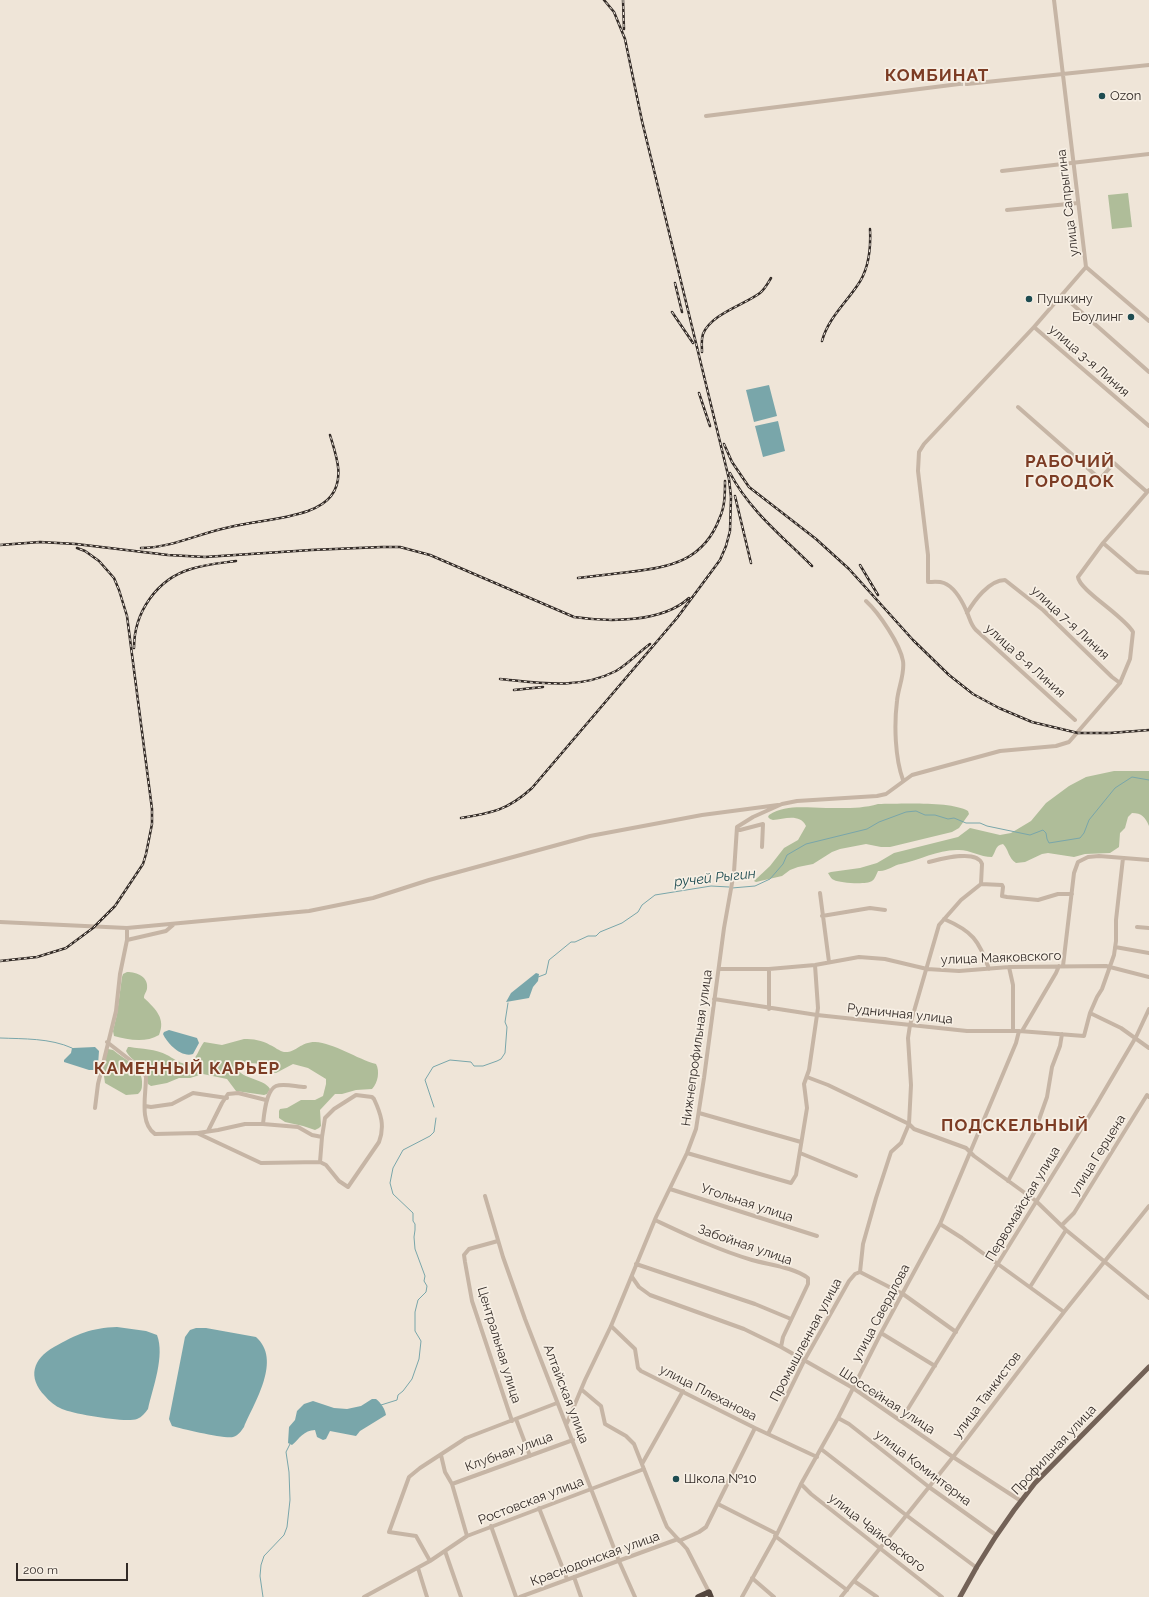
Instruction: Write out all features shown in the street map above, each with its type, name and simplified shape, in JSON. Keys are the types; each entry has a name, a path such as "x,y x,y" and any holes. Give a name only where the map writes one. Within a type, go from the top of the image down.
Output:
{"highway":[{"path":"698,1597 710,1594"}],"main road":[{"name":"Профильная улица","path":"960,1597 996,1535 1035,1484 1149,1368"}],"street":[{"name":"улица Сапрыгина","path":"928,439 1034,327 1086,267 1054,0"},
{"path":"967,84 1149,65"},
{"path":"706,116 959,84"},
{"path":"1002,171 1149,154"},
{"path":"1006,210 1078,204"},
{"path":"1086,267 1149,321"},
{"path":"1062,295 1149,372"},
{"name":"улица 3-я Линия","path":"1034,327 1149,426"},
{"path":"0,922 127,928 242,918 327,908 373,898 508,858 596,834 702,815 796,801 876,796 891,791 903,780 912,775 1000,751 1065,745 1072,739 1120,683 1130,659 1133,632 1128,625 1112,610 1083,587 1078,577 1103,543 1148,491 1114,463 1100,479 1018,407"},
{"name":"улица 8-я Линия","path":"928,439 919,452 918,471 928,555 928,582 942,582 946,584 958,596 972,626 1075,720"},
{"path":"1103,543 1137,572 1149,573"},
{"name":"улица 7-я Линия","path":"967,613 972,604 987,589 998,581 1005,580 1043,610 1120,683"},
{"path":"866,601 881,617 896,643 903,661 897,700 896,724 900,772 903,780"},
{"path":"736,830 737,827 744,822 782,804"},
{"path":"736,830 763,824 762,847"},
{"name":"Нижнепрофильная улица","path":"567,1424 585,1380 611,1326 655,1220 687,1153 696,1129 718,969 735,864 736,830"},
{"path":"929,862 945,858 968,856 976,858 982,861 981,884 1003,886 1002,896 1038,900 1058,894 1072,894"},
{"name":"улица Свердлова","path":"742,1597 940,1224 1020,1031 1061,966 1074,873 1078,862 1088,857 1099,856 1124,858"},
{"path":"1149,860 1124,858 1116,920 1115,947 1102,989 1090,1013 1121,1028 1136,1037 1149,1048"},
{"name":"Промышленная улица","path":"768,1434 804,1361 849,1281 855,1274 860,1272 863,1244 891,1152 901,1142 909,1124 911,1085 908,1038 910,1025 937,930 944,919 961,900 981,884"},
{"path":"820,893 829,962"},
{"path":"822,916 870,908 884,910"},
{"path":"944,919 966,930 976,939 988,969"},
{"path":"127,940 166,931 173,924"},
{"path":"1137,927 1149,928"},
{"path":"95,1108 98,1084 107,1042 116,1011 120,976 127,940 127,928"},
{"path":"1115,947 1149,953"},
{"name":"улица Маяковского","path":"718,969 768,969 815,965 860,957 874,958 927,969 959,971 1009,967 1109,967 1149,977"},
{"path":"687,1153 791,1183 796,1175 807,1108 804,1089 818,1002 815,965"},
{"path":"1009,967 1013,985 1013,1031"},
{"path":"768,969 769,1009"},
{"name":"Рудничная улица","path":"714,999 769,1009 967,1031 1020,1031 1084,1036 1090,1013"},
{"name":"Первомайская улица","path":"901,1420 1096,1104 1136,1037 1149,1009"},
{"path":"1008,1181 1035,1131 1047,1097 1052,1067 1060,1046 1062,1034"},
{"path":"107,1042 140,1067 144,1072 146,1077 145,1119 147,1126 155,1134 196,1133 245,1124 263,1124 298,1127 312,1135 322,1137"},
{"path":"807,1077 834,1088 909,1124 914,1129 966,1148 1036,1201 1066,1230 1149,1298"},
{"path":"263,1124 266,1100 275,1086 305,1087"},
{"path":"145,1106 151,1107 172,1104 193,1093 227,1098"},
{"path":"208,1130 228,1094 232,1093 266,1100"},
{"path":"196,1133 261,1163 320,1162 326,1165 339,1181 348,1187 381,1138 382,1118 374,1098 356,1095 325,1118 320,1162"},
{"name":"улица Герцена","path":"1062,1225 1074,1213 1147,1095 1149,1096"},
{"path":"699,1113 801,1142"},
{"path":"800,1153 856,1176"},
{"name":"Угольная улица","path":"670,1189 817,1236"},
{"name":"Алтайская улица","path":"485,1196 498,1241 525,1319 619,1560 636,1597"},
{"name":"улица Танкистов","path":"841,1597 953,1457 1064,1312 1149,1206"},
{"name":"Забойная улица","path":"655,1220 703,1243 752,1260 804,1275 808,1278 808,1284 791,1319"},
{"path":"940,1224 1064,1312"},
{"path":"1030,1287 1066,1230"},
{"name":"Центральная улица","path":"498,1241 473,1247 466,1252 465,1262 472,1301 514,1420 530,1456"},
{"path":"636,1264 755,1304 791,1319 782,1337 781,1347"},
{"path":"860,1272 903,1294 956,1332"},
{"name":"Шоссейная улица","path":"632,1276 639,1287 650,1295 744,1329 781,1347 853,1388 953,1457 1021,1501"},
{"name":"улица Плеханова","path":"611,1326 635,1349 638,1368 641,1371 817,1457"},
{"path":"881,1333 935,1366"},
{"path":"582,1390 601,1406 605,1424 630,1439 637,1449 664,1520 692,1557 710,1594"},
{"path":"642,1464 683,1391"},
{"path":"430,1561 416,1536 389,1532 409,1477 458,1442 466,1438 557,1403"},
{"name":"улица Коминтерна","path":"838,1418 849,1424 929,1487 996,1535"},
{"path":"679,1540 703,1530 718,1504 755,1428"},
{"name":"Клубная улица","path":"452,1484 573,1440"},
{"path":"821,1448 976,1568"},
{"path":"441,1455 445,1472 452,1484 467,1536"},
{"name":"Ростовская улица","path":"364,1597 430,1561 467,1536 644,1469"},
{"name":"улица Чайковского","path":"801,1484 811,1494 942,1597"},
{"path":"718,1504 776,1535 847,1590"},
{"path":"539,1508 566,1579"},
{"path":"491,1526 516,1597"},
{"name":"Краснодонская улица","path":"520,1597 619,1560 679,1540"},
{"path":"445,1551 461,1597"},
{"path":"418,1568 427,1597"},
{"path":"574,1577 581,1597"},
{"path":"752,1578 774,1597"},
{"path":"854,1581 877,1597"}],"green space":[{"path":"1128,193 1132,227 1112,229 1108,195"},
{"path":"1114,771 1149,771 1149,826 1143,816 1132,813 1128,817 1125,828 1120,833 1119,847 1110,853 1085,854 1074,857 1048,853 1042,854 1025,862 1016,863 1011,859 1003,844 997,847 992,857 963,850 944,851 878,871 872,881 864,883 837,881 832,879 828,873 860,868 877,863 894,853 958,837 970,828 1000,835 1011,833 1031,821 1046,803 1069,786 1086,777"},
{"path":"878,804 938,804 960,808 968,811 969,814 959,828 952,832 890,847 866,844 840,849 832,852 813,864 790,870 782,876 756,882 754,881 770,866 784,848 798,840 806,826 800,819 787,818 773,820 768,817 769,815 782,809 789,808 852,808"},
{"path":"127,972 138,974 146,981 147,989 144,998 156,1010 161,1024 159,1035 154,1038 137,1040 114,1036 113,1031 122,977 123,974"},
{"path":"244,1039 261,1041 284,1052 292,1051 310,1042 330,1045 376,1064 378,1070 377,1080 372,1089 335,1094 320,1110 321,1126 315,1130 285,1122 279,1118 280,1109 287,1108 301,1100 315,1100 323,1096 326,1079 308,1068 293,1064 276,1073 256,1063 245,1063 238,1065 236,1067 243,1074 267,1085 270,1089 267,1094 264,1095 236,1091 227,1079 203,1074 190,1078 179,1078 167,1083 151,1086 148,1084 145,1070 129,1056 126,1051 128,1047 153,1050 163,1053 181,1063 187,1064 194,1060 204,1042 222,1045"},
{"path":"108,1049 113,1050 133,1064 140,1073 142,1086 138,1094 126,1095 105,1083 103,1069"}],"water":[{"path":"769,385 777,416 754,422 746,390"},
{"path":"778,421 785,451 763,457 755,426"},
{"path":"536,973 539,974 538,981 533,987 529,998 506,1002 511,993"},
{"path":"169,1030 197,1038 199,1043 193,1054 188,1055 179,1052 171,1045 163,1034"},
{"path":"95,1047 99,1051 98,1065 95,1070 89,1070 64,1062 64,1060 71,1053 72,1048"},
{"path":"117,1327 146,1331 157,1335 160,1352 159,1362 148,1409 145,1413 137,1419 111,1419 68,1411 59,1408 50,1402 39,1389 34,1375 37,1363 41,1357 54,1347 77,1335 92,1330"},
{"path":"196,1328 206,1328 256,1337 263,1346 267,1357 267,1369 259,1393 244,1427 233,1437 213,1435 172,1426 169,1419 185,1337 190,1330"},
{"path":"372,1399 376,1399 380,1402 386,1415 360,1431 356,1436 330,1431 326,1439 323,1440 317,1437 315,1430 311,1430 305,1433 292,1445 288,1443 289,1427 295,1420 297,1411 304,1404 313,1401 334,1408 347,1409 361,1406"}],"waterway":[{"name":"ручей Рыгин","path":"732,888 755,886 770,879 783,864 787,855 806,844 867,829 879,822 906,812 916,811 925,815 935,815 948,819 954,818 966,823 980,823 987,826 1030,835 1043,830 1046,833 1049,843 1080,838 1084,833 1089,820 1115,788 1132,777 1149,780"},
{"name":"ручей Рыгин","path":"538,977 546,974 549,960 571,942 575,942 588,936 596,936 600,932 622,923 638,912 642,905 655,895 711,886 729,887"},
{"name":"ручей Рыгин","path":"434,1107 425,1080 433,1067 450,1060 471,1062 474,1066 483,1066 501,1059 505,1053 507,1027 505,1022 508,1003"},
{"path":"0,1038 55,1042 72,1048"},
{"name":"ручей Рыгин","path":"381,1405 397,1400 398,1395 412,1379 419,1359 421,1341 415,1331 415,1312 418,1300 426,1292 427,1286 424,1281 425,1276 415,1249 415,1224 413,1221 413,1213 393,1194 390,1183 393,1168 403,1150 430,1136 434,1132 436,1118"},
{"name":"ручей Рыгин","path":"263,1597 260,1576 264,1556 284,1535 287,1527 290,1500 289,1472 286,1452 290,1444"}],"tunnel":[{"path":"959,84 967,84"}],"railway":[{"path":"461,818 491,812 507,806 532,788 677,618 720,560 730,531 731,497 729,479 642,121 625,39 614,12 604,0"},
{"path":"623,0 624,29"},
{"path":"822,341 832,319 861,280 867,266 870,244 870,229"},
{"path":"702,352 702,336 707,327 720,315 760,293 771,278"},
{"path":"675,283 682,312"},
{"path":"672,312 693,343"},
{"path":"699,393 710,426"},
{"path":"141,548 163,546 230,527 288,516 308,511 320,505 331,496 338,482 337,458 330,435"},
{"path":"724,444 732,462 749,487 816,539 849,569 913,640 949,675 973,694 999,708 1032,722 1078,733 1110,733 1149,730"},
{"path":"730,473 747,499 757,511 778,534 812,566"},
{"path":"578,578 659,567 672,564 695,552 705,543 713,532 722,513 725,495 725,481"},
{"path":"735,496 751,563"},
{"path":"0,545 40,542 76,544 168,555 205,557 311,550 400,547 430,555 574,617 603,620 634,619 664,612 678,606 689,598"},
{"path":"0,961 37,957 66,948 93,928 115,906 143,864 152,824 152,809 127,616 114,578 99,561 85,551 77,548"},
{"path":"134,648 138,622 143,610 158,589 168,580 197,567 236,561"},
{"path":"860,565 878,595"},
{"path":"500,679 559,684 588,681 616,671 650,644"},
{"path":"514,690 543,687"}],"place":[{"name":"Ozon","path":"1102,96"},
{"name":"Пушкину","path":"1029,299"},
{"name":"Боулинг","path":"1131,317"},
{"name":"Школа №10","path":"676,1479"}],"district":[{"name":"КОМБИНАТ","path":"937,76"},
{"name":"РАБОЧИЙ ГОРОДОК","path":"1070,472"},
{"name":"КАМЕННЫЙ КАРЬЕР","path":"187,1069"},
{"name":"ПОДСКЕЛЬНЫЙ","path":"1015,1126"}]}
